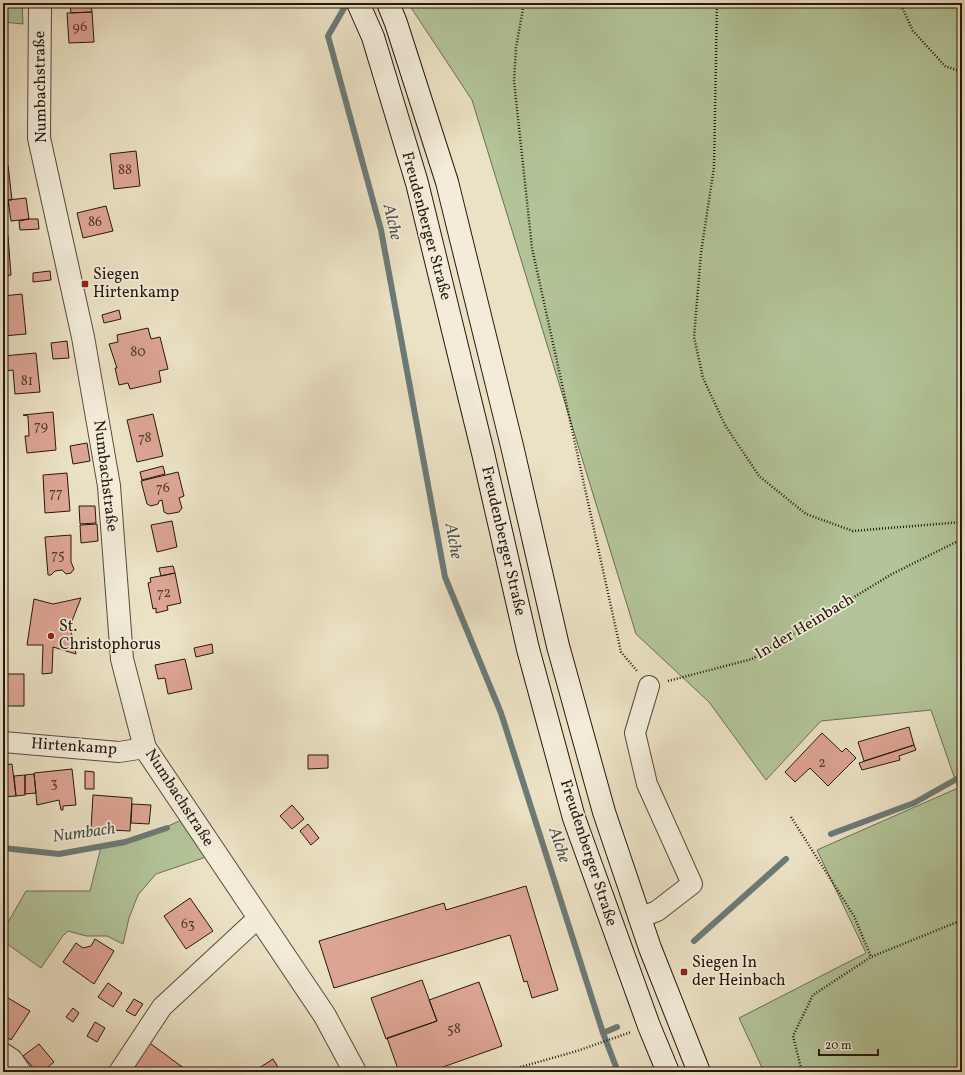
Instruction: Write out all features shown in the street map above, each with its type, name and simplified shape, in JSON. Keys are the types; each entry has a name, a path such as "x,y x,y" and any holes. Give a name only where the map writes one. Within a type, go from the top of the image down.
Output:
{"main road":[{"name":"Numbachstraße","path":"40,3 39,138 83,337 110,486 122,659 145,748 325,1016 355,1072"},
{"name":"Freudenberger Straße","path":"358,3 373,37 417,183 483,453 528,649 574,818 649,1026 668,1072"},
{"name":"Freudenberger Straße","path":"388,3 396,23 447,182 510,439 558,646 604,812 663,982 699,1072"}],"street":[{"path":"640,918 657,911 692,884 647,784 635,732 649,686"},
{"name":"Hirtenkamp","path":"3,742 120,752 145,748"},
{"path":"118,1072 162,1007 258,918"},
{"path":"3,1053 12,1059 21,1072"}],"path":[{"path":"524,3 516,48 514,81 532,248 621,652 649,686"},
{"path":"717,3 714,167 702,253 694,338 703,378 725,425 759,476 806,514 853,532 962,522"},
{"path":"900,3 913,31 929,49 945,66 962,72"},
{"name":"In der Heinbach","path":"649,686 752,660 892,574 962,539"},
{"path":"791,817 854,916 871,957"},
{"path":"802,1072 793,1036 813,995 871,957 962,920"},
{"path":"503,1072 617,1037"}],"green space":[{"path":"3,3 22,3 23,24 3,22"},
{"path":"408,3 962,3 962,1072 764,1072 739,1018 866,953 817,850 958,788 931,710 821,721 766,780 709,702 636,634 472,100"},
{"path":"189,816 215,854 156,874 138,895 129,918 123,944 107,936 86,936 68,931 62,937 41,968 3,941 3,931 26,891 90,891 101,847 146,834"}],"building":[{"path":"70,3 91,3 92,12 71,13"},
{"path":"92,12 94,42 69,43 67,13"},
{"path":"136,151 140,186 114,189 110,154"},
{"path":"8,165 12,200 8,200 9,206 3,207 3,166"},
{"path":"26,198 29,219 11,221 8,200"},
{"path":"106,206 113,231 83,238 77,213"},
{"path":"38,219 39,229 20,230 19,221"},
{"path":"3,236 8,236 11,275 3,276"},
{"path":"50,271 51,280 33,282 33,273"},
{"path":"22,294 26,334 3,336 3,296"},
{"path":"119,310 121,319 104,323 102,315"},
{"path":"148,328 151,339 160,337 168,369 159,371 161,382 130,389 128,383 119,385 115,368 117,368 109,344 118,342 117,335"},
{"path":"67,341 69,358 53,359 51,343"},
{"path":"36,353 40,392 15,394 13,370 4,371 3,356"},
{"path":"53,412 56,450 27,453 25,436 29,436 28,416 23,415"},
{"path":"153,414 163,456 137,462 127,420"},
{"path":"87,443 90,461 73,464 70,446"},
{"path":"163,466 165,474 142,480 140,472"},
{"path":"178,472 184,496 179,498 182,508 179,512 168,514 164,512 162,500 159,501 158,504 151,506 147,504 141,481"},
{"path":"67,473 70,511 45,513 43,475"},
{"path":"79,506 95,506 96,523 80,524"},
{"path":"172,521 177,547 157,552 151,525"},
{"path":"97,524 98,541 81,543 80,525"},
{"path":"71,535 71,562 74,569 71,573 66,574 62,570 55,571 51,575 48,575 45,537"},
{"path":"173,566 175,573 161,576 159,568"},
{"path":"175,573 181,603 167,606 168,610 156,613 156,608 153,609 148,583 151,582 150,578"},
{"name":"St. Christophorus","path":"81,598 70,626 76,654 53,647 52,673 42,674 43,645 27,645 34,599 53,604"},
{"path":"212,644 213,653 196,657 194,648"},
{"path":"185,659 192,689 168,694 165,678 158,679 155,665"},
{"path":"3,674 24,674 24,706 3,706"},
{"path":"909,727 914,745 864,761 858,742"},
{"path":"822,733 842,752 846,748 856,758 828,786 810,768 795,782 785,772"},
{"path":"914,745 916,750 899,756 900,760 862,770 859,763"},
{"path":"308,755 328,755 328,768 308,769"},
{"path":"12,764 16,796 3,797 3,765"},
{"path":"72,769 76,805 63,806 63,810 61,810 59,800 37,805 34,773"},
{"path":"85,771 94,772 94,789 85,789"},
{"path":"34,774 36,793 25,794 25,775"},
{"path":"25,775 25,795 16,796 14,776"},
{"path":"93,795 132,798 130,831 91,829"},
{"path":"132,804 151,805 149,824 131,823"},
{"path":"292,805 304,819 292,829 280,816"},
{"path":"308,824 319,838 311,845 300,831"},
{"path":"526,886 558,990 532,998 527,981 524,982 510,935 334,988 319,941 444,903 446,910"},
{"path":"190,898 213,931 186,949 164,916"},
{"path":"95,939 114,951 94,984 63,962 76,943 83,948 91,946"},
{"path":"422,980 437,1021 386,1039 371,998"},
{"path":"479,982 502,1046 429,1072 399,1072 387,1038 437,1021 429,1000"},
{"path":"108,983 122,993 113,1007 98,997"},
{"path":"3,995 30,1011 11,1040 3,1035"},
{"path":"134,999 143,1004 135,1016 126,1011"},
{"path":"73,1008 79,1013 73,1022 66,1017"},
{"path":"95,1022 105,1028 97,1042 87,1036"},
{"path":"147,1041 185,1069 182,1072 138,1072 129,1065"},
{"path":"39,1044 54,1062 42,1072 37,1072 23,1056"},
{"path":"273,1059 281,1072 261,1072 259,1068"}],"waterway":[{"name":"Alche","path":"347,3 328,36 381,230 445,577 501,713 603,1033 618,1072"},
{"path":"831,834 914,803 962,776"},
{"name":"Numbach","path":"3,848 59,854 125,842 167,828"},
{"path":"694,941 786,859"},
{"path":"603,1033 617,1027"}],"place":[{"name":"Siegen Hirtenkamp","path":"85,284"},
{"name":"St. Christophorus","path":"51,636"},
{"name":"Siegen In der Heinbach","path":"684,972"}]}
